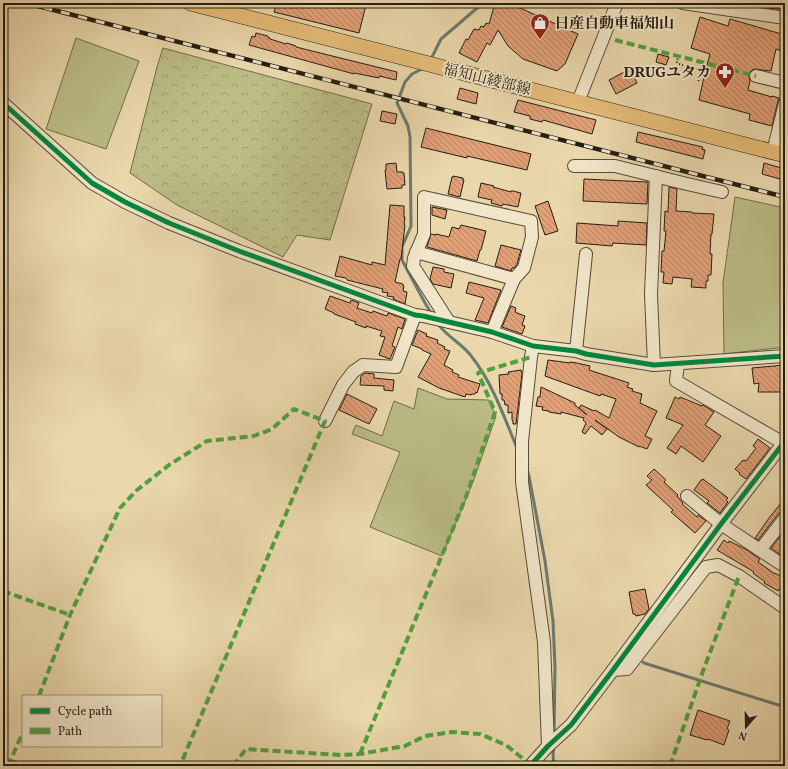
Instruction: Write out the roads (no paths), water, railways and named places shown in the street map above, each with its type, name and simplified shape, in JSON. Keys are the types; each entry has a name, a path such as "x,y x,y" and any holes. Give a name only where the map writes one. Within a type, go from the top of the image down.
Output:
{"main road":[{"name":"福知山綾部線","path":"190,3 779,153"}],"street":[{"path":"578,102 617,3"},
{"path":"683,3 785,18"},
{"path":"756,76 785,83"},
{"path":"779,153 785,103"},
{"path":"3,104 92,182 125,202 239,251 419,316 492,332 533,346 576,351 654,365 785,356"},
{"path":"574,166 615,166 722,192"},
{"path":"654,365 651,294 656,176"},
{"path":"446,321 413,266 416,252 424,234 424,197 531,221 532,237 524,268 514,279 492,332"},
{"path":"416,252 514,279"},
{"path":"576,351 586,254"},
{"path":"325,421 343,385 353,372 363,365 396,367 419,316"},
{"path":"533,346 522,441 522,482 544,642 548,746"},
{"path":"530,766 548,746 571,725 721,524 784,443 676,381 678,364"},
{"path":"687,496 721,524 781,564"},
{"path":"760,550 785,518"},
{"path":"613,670 627,669 706,567 718,565 739,576 784,604"}],"waterway":[{"path":"431,59 441,39 483,3"},
{"path":"424,68 412,74 405,82 397,103 408,126 410,137 411,226 402,247 402,260 431,313"},
{"path":"437,323 468,352 479,367 498,401 517,448"},
{"path":"527,469 545,561 553,621 555,667 554,735"},
{"path":"643,662 785,707"},
{"path":"554,747 554,766"}],"railway":[{"path":"26,3 785,197"}],"place":[{"name":"日産自動車福知山","path":"540,40"},
{"name":"DRUGユタカ","path":"725,89"}]}
